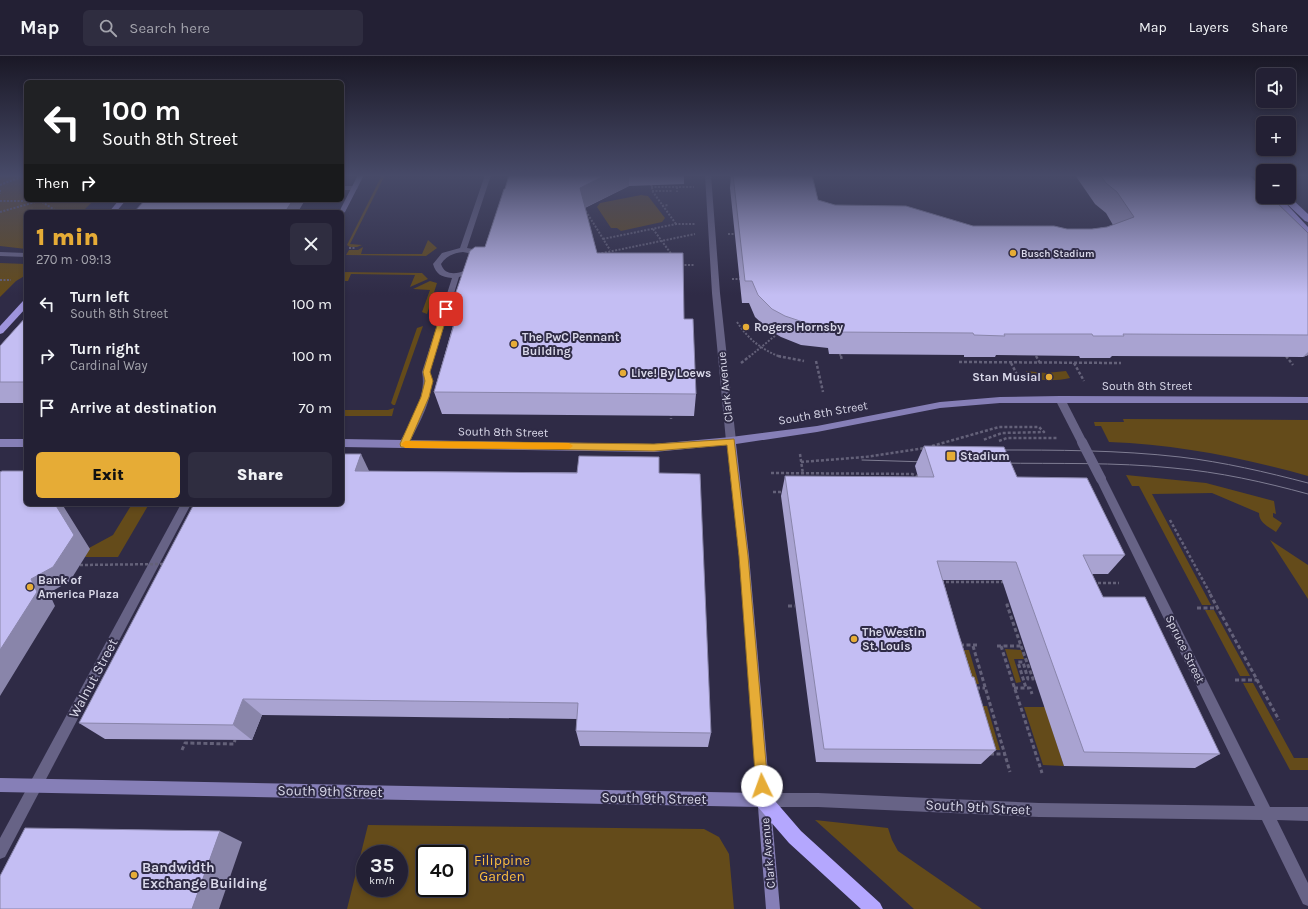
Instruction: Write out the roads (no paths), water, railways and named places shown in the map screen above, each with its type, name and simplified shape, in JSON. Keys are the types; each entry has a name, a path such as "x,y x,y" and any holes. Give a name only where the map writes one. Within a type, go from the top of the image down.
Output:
{"highway":[{"path":"1292,215 1308,232"},
{"path":"763,800 795,837 874,909"}],"main road":[{"path":"0,331 24,306"}],"street":[{"path":"463,250 475,215"},
{"name":"Clark Avenue","path":"711,215 716,293 744,564 773,909"},
{"path":"463,250 470,251 479,257 480,265 471,272 456,276 443,274 437,268 439,260 449,253 463,250"},
{"path":"0,254 24,255"},
{"path":"404,444 425,397 429,381 426,372 456,276"},
{"name":"Spruce Street","path":"1060,399 1102,479 1308,900"},
{"name":"South 8th Street","path":"344,443 654,448 731,441 817,428 940,406 1000,400 1308,400"},
{"path":"0,443 24,443"},
{"name":"Walnut Street","path":"0,852 185,506"},
{"name":"South 9th Street","path":"0,785 818,800 1039,810 1308,814"}],"tram line":[{"path":"995,450 1065,450 1180,457 1244,468 1308,483"},
{"path":"862,460 927,462"},
{"path":"999,463 1108,464 1173,468 1241,478 1308,494"}],"place":[{"name":"Busch Stadium","path":"1013,253"},
{"name":"Rogers Hornsby","path":"746,327"},
{"name":"The PwC Pennant Building","path":"514,344"},
{"name":"Live! By Loews","path":"623,373"},
{"name":"Stan Musial","path":"1049,377"},
{"name":"Stadium","path":"951,456"},
{"name":"Bank of America Plaza","path":"30,587"},
{"name":"The Westin St. Louis","path":"854,639"},
{"name":"Bandwidth Exchange Building","path":"134,875"}],"park label":[{"name":"Filippine Garden","path":"502,868"}]}
